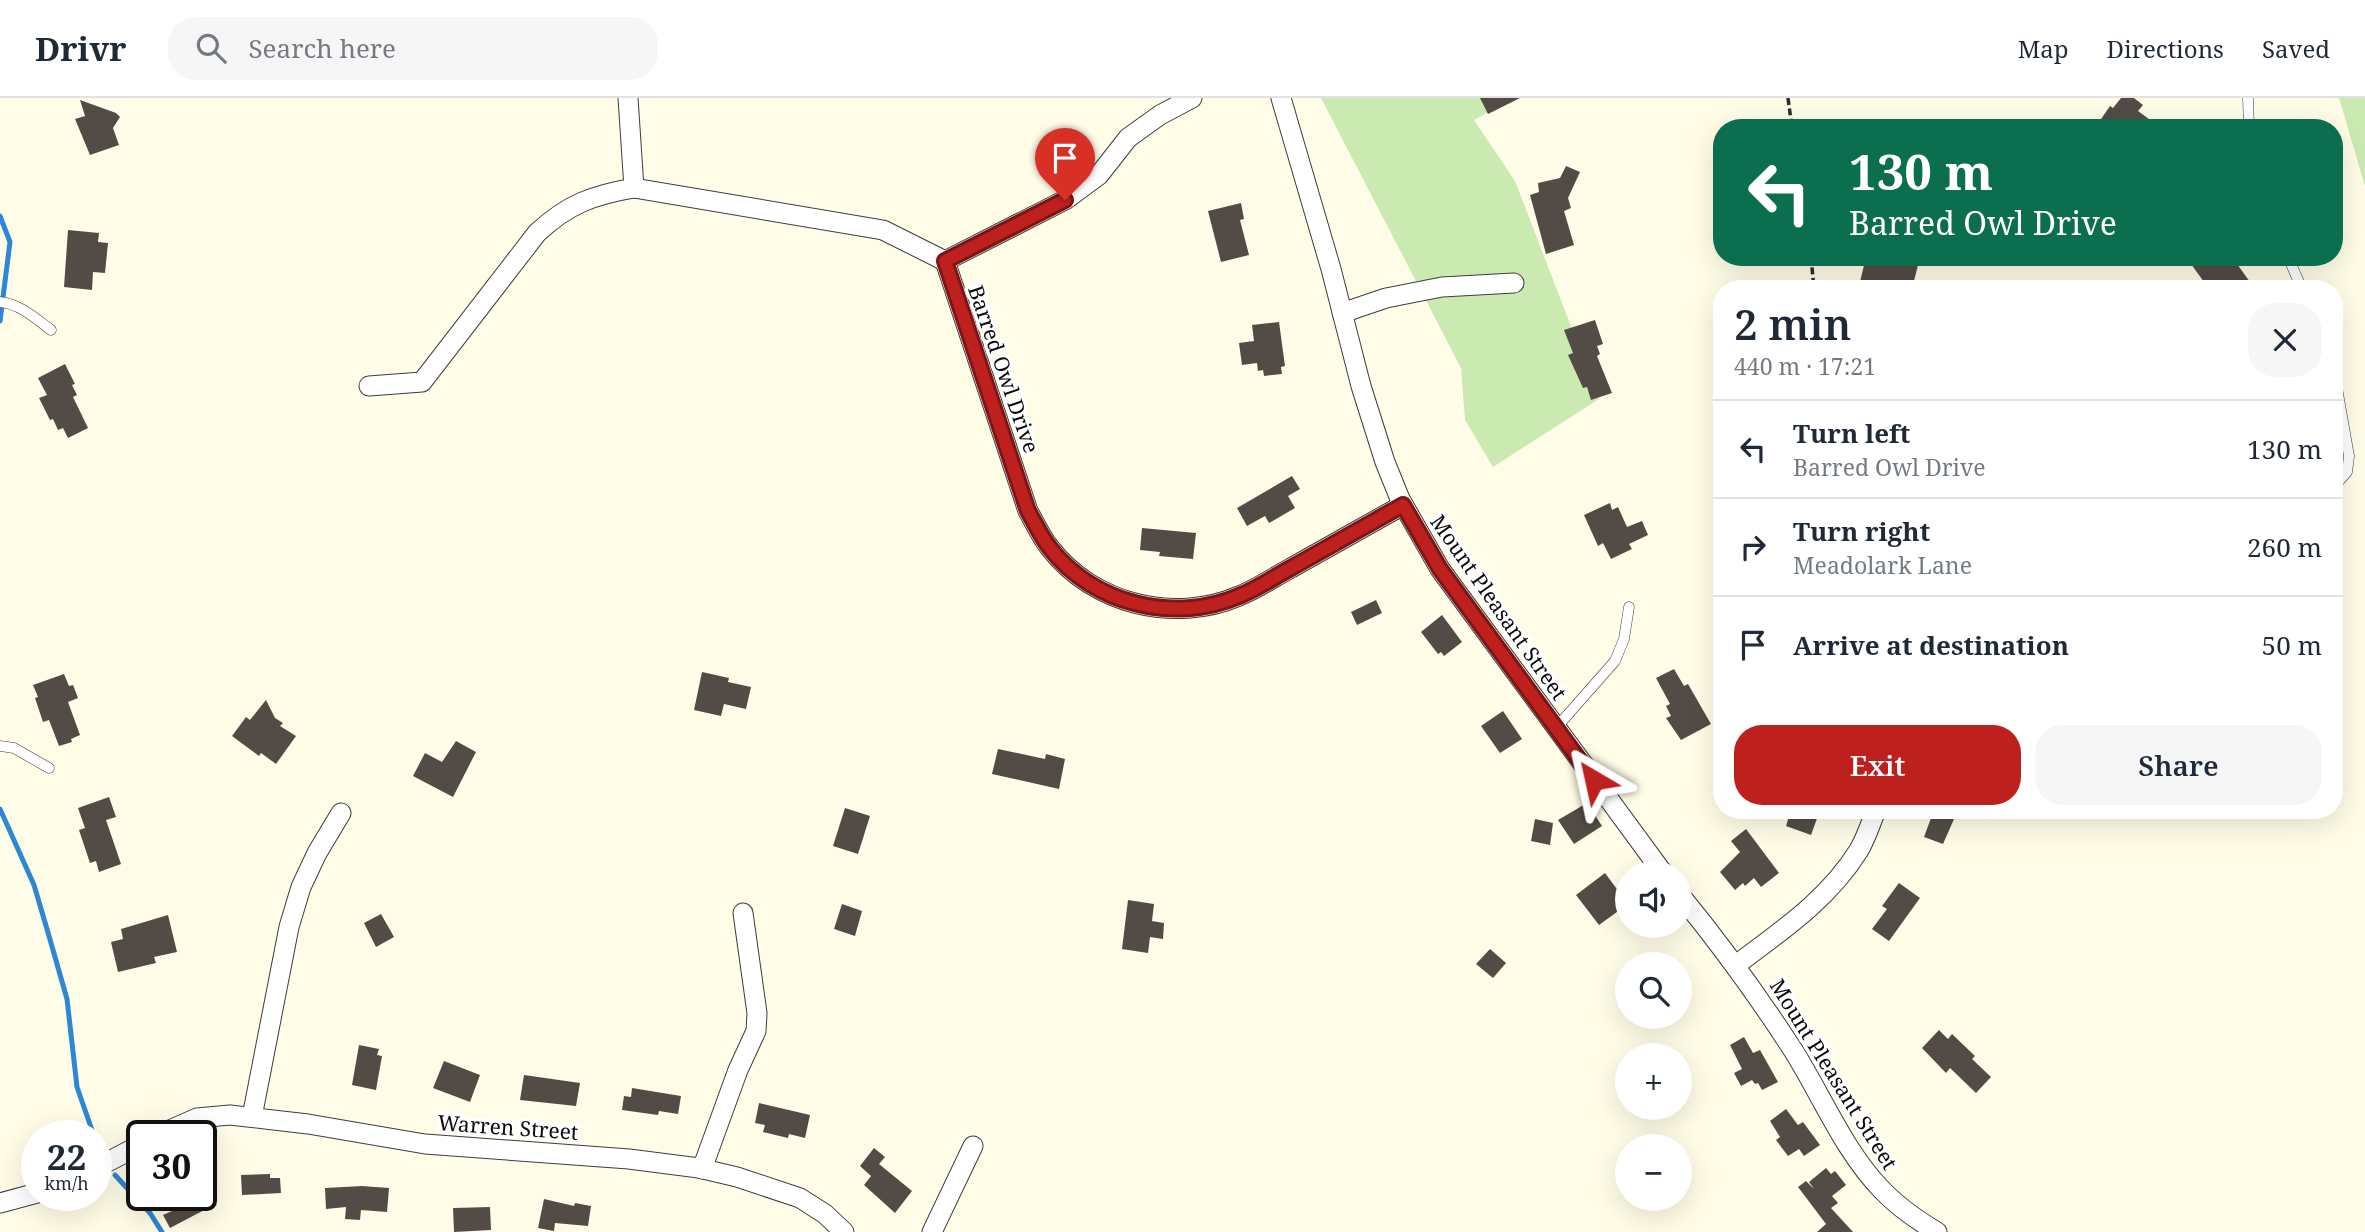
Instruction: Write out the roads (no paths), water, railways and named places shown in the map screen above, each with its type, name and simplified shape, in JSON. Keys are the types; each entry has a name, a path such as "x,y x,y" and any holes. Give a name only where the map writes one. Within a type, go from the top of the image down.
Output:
{"street":[{"path":"628,98 634,188"},
{"path":"369,386 422,382 537,233 576,204 600,194 634,188 883,230 945,261 1065,200 1099,175 1128,138 1160,115 1192,98"},
{"name":"Mount Pleasant Street","path":"1281,98 1373,424 1403,505 1440,569 1654,861"},
{"name":"Barred Owl Drive","path":"945,261 1028,511 1050,548 1080,578 1113,597 1145,606 1174,609 1238,597 1403,505"},
{"path":"1342,313 1386,298 1431,289 1514,283"},
{"path":"252,1117 289,927 301,887 341,813"},
{"path":"1736,965 1814,906 1842,876 1861,848 1872,819"},
{"name":"Mount Pleasant Street","path":"1692,910 1736,965 1796,1054 1857,1158 1881,1190 1911,1216 1937,1232"},
{"path":"702,1169 738,1070 756,1031 757,1013 743,913"},
{"name":"Warren Street","path":"192,1120 230,1115 252,1117 425,1144 629,1159 702,1169 800,1198 825,1213 844,1232"},
{"path":"932,1232 973,1146"},
{"path":"0,1203 21,1197"}],"lane":[{"path":"2248,98 2249,119"},
{"path":"5,303 28,313 51,330"},
{"path":"2343,422 2349,456 2347,472 2343,476"},
{"path":"1556,728 1615,661 1624,639 1629,607"},
{"path":"0,746 14,748 49,768"}],"waterway":[{"path":"0,216 10,242 0,321"},
{"path":"0,809 34,885 67,999 77,1087 88,1120"},
{"path":"115,1175 150,1213 162,1232"}]}
